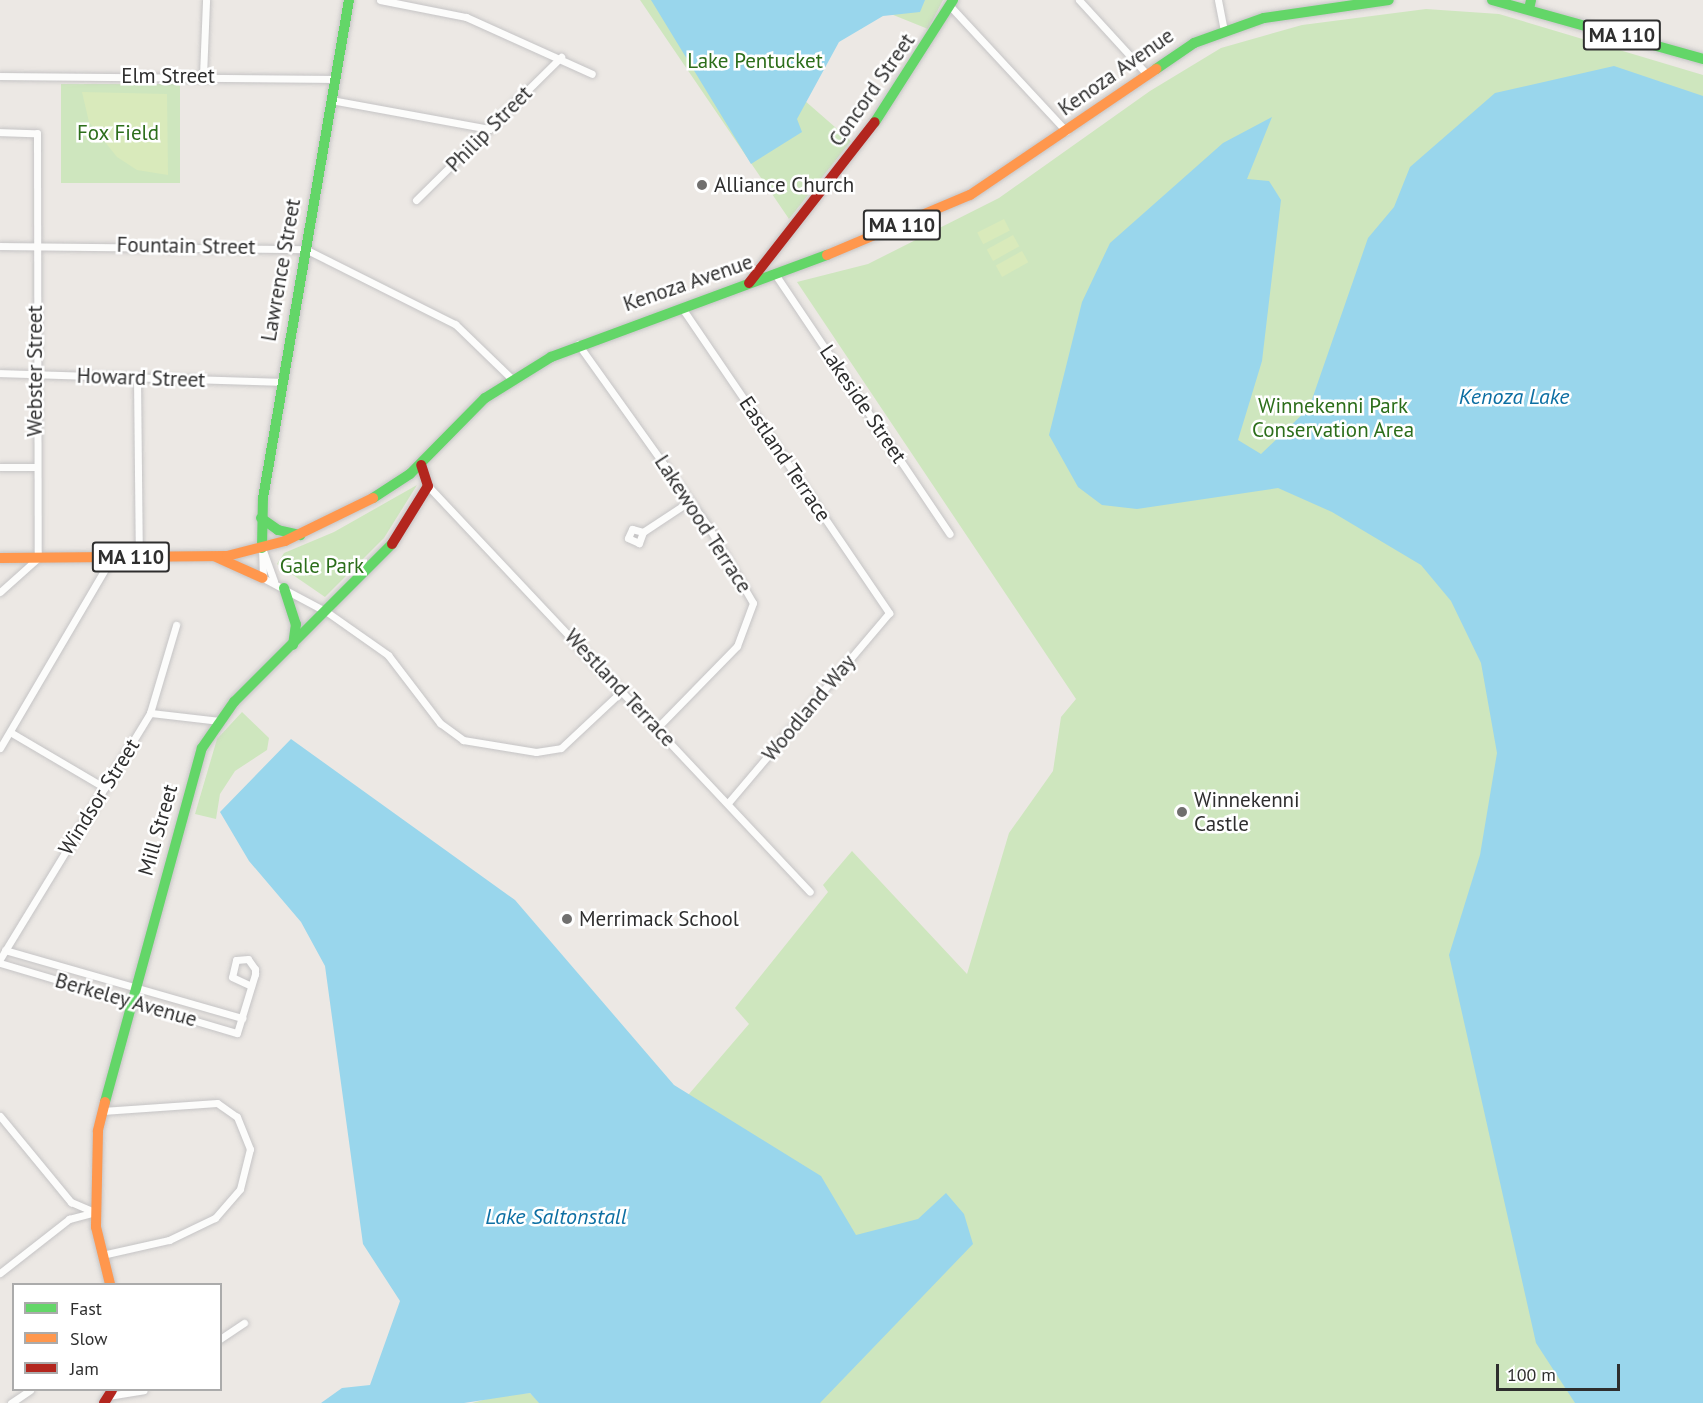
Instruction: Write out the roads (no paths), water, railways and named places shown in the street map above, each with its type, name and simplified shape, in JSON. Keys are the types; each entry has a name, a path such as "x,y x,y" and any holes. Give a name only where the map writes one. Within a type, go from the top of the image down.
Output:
{"main road":[{"name":"Lawrence Street","path":"262,548 261,518 282,382 349,0"},
{"name":"Kenoza Avenue","path":"0,558 215,557 262,548 300,535 352,511 421,465 511,378 578,344 681,305 775,274 970,195 1066,131 1144,72 1224,32 1264,18 1348,3 1389,0"},
{"name":"MA 110","path":"1492,0 1530,5 1541,13 1703,59"},
{"name":"Concord Street","path":"749,283 880,115 952,3"},
{"path":"421,465 428,486"},
{"name":"Mill Street","path":"110,1283 102,1255 95,1212 94,1159 102,1111 129,1002 202,748 219,721 402,534 428,486"},
{"path":"261,518 300,535"},
{"path":"215,557 269,580"},
{"path":"284,588 296,624 292,646"}],"street":[{"path":"203,76 206,0"},
{"path":"380,0 466,17 561,57 592,74"},
{"path":"1079,0 1144,72"},
{"path":"1218,0 1224,32"},
{"path":"952,3 1066,131"},
{"name":"Philip Street","path":"416,200 561,57"},
{"name":"Elm Street","path":"0,76 203,76 335,79"},
{"path":"331,100 489,129"},
{"name":"Webster Street","path":"0,132 37,133 35,374 38,558"},
{"name":"Fountain Street","path":"0,246 304,249 455,324 511,378"},
{"name":"Lakeside Street","path":"775,274 950,534"},
{"name":"Eastland Terrace","path":"681,305 889,613"},
{"name":"Lakewood Terrace","path":"578,344 690,501 753,603 737,646 657,728"},
{"name":"Howard Street","path":"0,373 282,382"},
{"path":"137,377 139,557"},
{"path":"0,466 36,467"},
{"name":"Westland Terrace","path":"428,486 810,892"},
{"path":"643,532 690,501"},
{"path":"262,548 269,580 327,612 388,655 450,733 478,746 536,752 561,748 622,691"},
{"path":"262,548 269,580"},
{"path":"0,748 112,557"},
{"path":"0,592 38,558"},
{"name":"Woodland Way","path":"728,803 889,613"},
{"name":"Windsor Street","path":"0,958 150,713 176,625"},
{"path":"150,713 219,721"},
{"path":"10,732 105,788"},
{"name":"Berkeley Avenue","path":"5,951 242,1018"},
{"name":"Berkeley Avenue","path":"0,963 237,1033 251,986"},
{"path":"102,1111 217,1103 229,1108 250,1149 231,1202 196,1231 102,1255"},
{"path":"0,1116 71,1202 95,1212"},
{"path":"0,1131 7,1125"},
{"path":"0,1273 69,1219 95,1212"},
{"path":"222,1338 244,1323"},
{"path":"11,1403 27,1391"},
{"path":"108,1396 134,1391"}],"water":[{"name":"Lake Pentucket","path":"651,0 925,0 920,12 883,16 839,42 797,119 802,132 751,164"},
{"name":"Kenoza Lake","path":"1614,66 1703,96 1703,1403 1575,1403 1536,1343 1449,955 1480,855 1497,753 1481,663 1451,601 1421,565 1332,512 1278,488 1137,509 1102,505 1078,487 1049,435 1082,302 1110,243 1223,143 1272,117 1247,179 1269,181 1281,200 1262,361 1238,440 1261,454 1309,408 1368,238 1394,207 1410,167 1495,93"},
{"name":"Lake Saltonstall","path":"291,739 515,900 674,1085 821,1176 856,1235 918,1219 946,1193 964,1214 973,1244 820,1403 539,1403 530,1393 464,1403 321,1403 342,1388 370,1385 400,1301 363,1244 325,966 301,922 249,861 220,812"}],"place":[{"name":"Alliance Church","path":"702,185"},
{"name":"Winnekenni Castle","path":"1182,812"},
{"name":"Merrimack School","path":"567,919"}],"park label":[{"name":"Fox Field","path":"118,133"},
{"name":"Winnekenni Park Conservation Area","path":"1333,418"},
{"name":"Gale Park","path":"322,566"}]}
